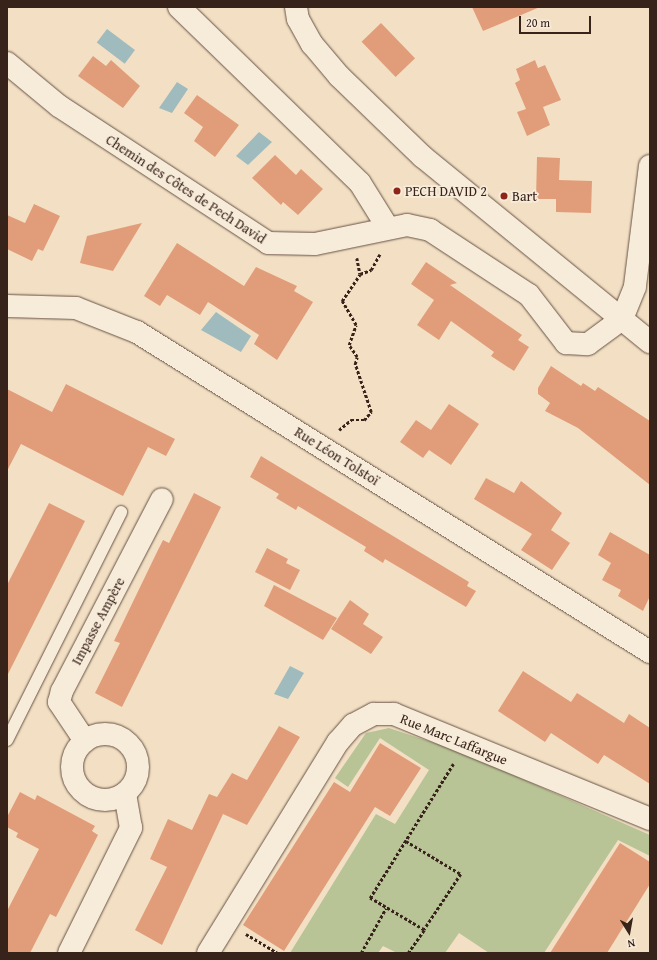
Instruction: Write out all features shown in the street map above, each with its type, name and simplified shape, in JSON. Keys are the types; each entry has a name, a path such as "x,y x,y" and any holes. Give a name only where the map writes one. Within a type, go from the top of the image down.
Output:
{"street":[{"path":"178,7 360,183 388,228"},
{"path":"296,7 298,19 312,44 330,65 423,157 650,342"},
{"name":"Chemin des Côtes de Pech David","path":"7,63 59,106 268,243 315,244 407,225 447,239 528,295 566,343 588,344 622,319"},
{"path":"622,319 635,286 650,166"},
{"name":"Rue Léon Tolstoï","path":"7,306 76,308 103,316 137,332 650,652"},
{"name":"Impasse Ampère","path":"85,741 60,702 62,691 162,499"},
{"name":"Rue Marc Laffargue","path":"208,953 338,742 352,726 374,714 394,714 650,818"},
{"path":"70,953 131,828 125,794 138,769 132,747 112,734 93,736 78,747 71,765 78,787 98,800 125,794"}],"lane":[{"path":"7,740 121,512"}],"path":[{"path":"333,436 351,420 364,420 371,412 355,364 356,357 348,345 356,325 342,301 360,274 371,270 383,250"},
{"path":"357,255 360,274"},
{"path":"424,930 370,898 457,758"},
{"path":"406,841 461,874 408,953"},
{"path":"361,953 386,908"},
{"path":"228,922 278,953"}],"green space":[{"path":"389,728 461,752 650,835 650,856 618,840 544,953 489,953 459,933 445,953 397,953 383,946 378,953 290,953 376,814 395,824 429,770 380,738 348,787 335,778 366,733"}],"water":[{"path":"107,29 135,50 125,64 97,43"},
{"path":"177,82 188,89 172,113 159,108"},
{"path":"259,132 272,142 248,165 236,156"},
{"path":"216,312 251,336 241,352 201,330"},
{"path":"290,666 304,673 288,699 274,694"}],"building":[{"path":"472,7 540,7 483,31"},
{"path":"381,23 415,58 396,77 362,42"},
{"path":"93,56 106,66 111,60 140,86 123,108 78,76"},
{"path":"535,60 538,68 545,65 561,100 543,107 550,125 527,136 517,112 526,109 515,83 520,80 516,69"},
{"path":"197,95 239,125 215,157 194,141 203,127 184,113"},
{"path":"275,155 296,175 301,169 323,189 298,215 283,202 281,205 252,178"},
{"path":"537,157 560,158 559,180 592,181 591,213 556,212 556,199 536,199"},
{"path":"34,204 60,216 43,251 38,249 32,261 7,249 7,215 25,223"},
{"path":"142,223 113,271 80,263 87,236"},
{"path":"177,243 244,286 256,267 297,286 294,291 313,302 277,360 254,344 259,335 208,302 200,315 167,295 160,306 144,296"},
{"path":"426,262 457,283 450,285 522,335 518,340 529,347 514,371 491,356 494,352 451,321 439,340 417,325 434,300 411,284"},
{"path":"551,366 581,386 583,383 595,391 598,387 650,421 650,485 578,428 545,411 550,403 538,394 538,388"},
{"path":"66,384 175,439 166,456 148,447 123,496 21,444 7,471 7,389 52,412"},
{"path":"449,404 479,424 451,465 429,450 423,458 400,442 416,420 431,430"},
{"path":"261,456 469,582 467,586 476,591 466,607 385,559 383,563 364,551 366,547 298,506 296,510 276,498 279,494 250,477"},
{"path":"486,478 514,493 521,481 562,513 551,530 570,543 552,570 521,550 532,534 474,499"},
{"path":"194,493 221,507 122,707 95,693 120,643 114,641 157,552 163,540 169,543"},
{"path":"49,503 85,521 7,676 7,585"},
{"path":"610,532 650,555 650,596 643,611 618,596 621,590 602,580 611,563 598,555"},
{"path":"267,548 288,559 286,563 300,570 290,590 255,572"},
{"path":"274,585 337,618 323,640 264,606"},
{"path":"350,600 369,614 363,624 383,637 371,654 331,629"},
{"path":"523,671 571,702 577,693 624,723 629,714 650,728 650,784 604,755 598,764 551,733 545,742 498,711"},
{"path":"279,726 300,737 247,825 223,814 162,945 135,930 167,867 150,859 168,819 192,830 209,794 217,797 232,773 247,780"},
{"path":"380,743 421,768 390,816 375,807 284,951 243,925 334,782 350,792"},
{"path":"20,792 35,800 37,795 95,826 92,831 98,835 56,917 50,914 30,953 7,953 7,911 39,849 16,837 18,833 7,827 7,817"},
{"path":"620,843 650,862 650,884 607,953 550,953"}],"place":[{"name":"PECH DAVID 2","path":"397,191"},
{"name":"Bart","path":"504,196"}]}
